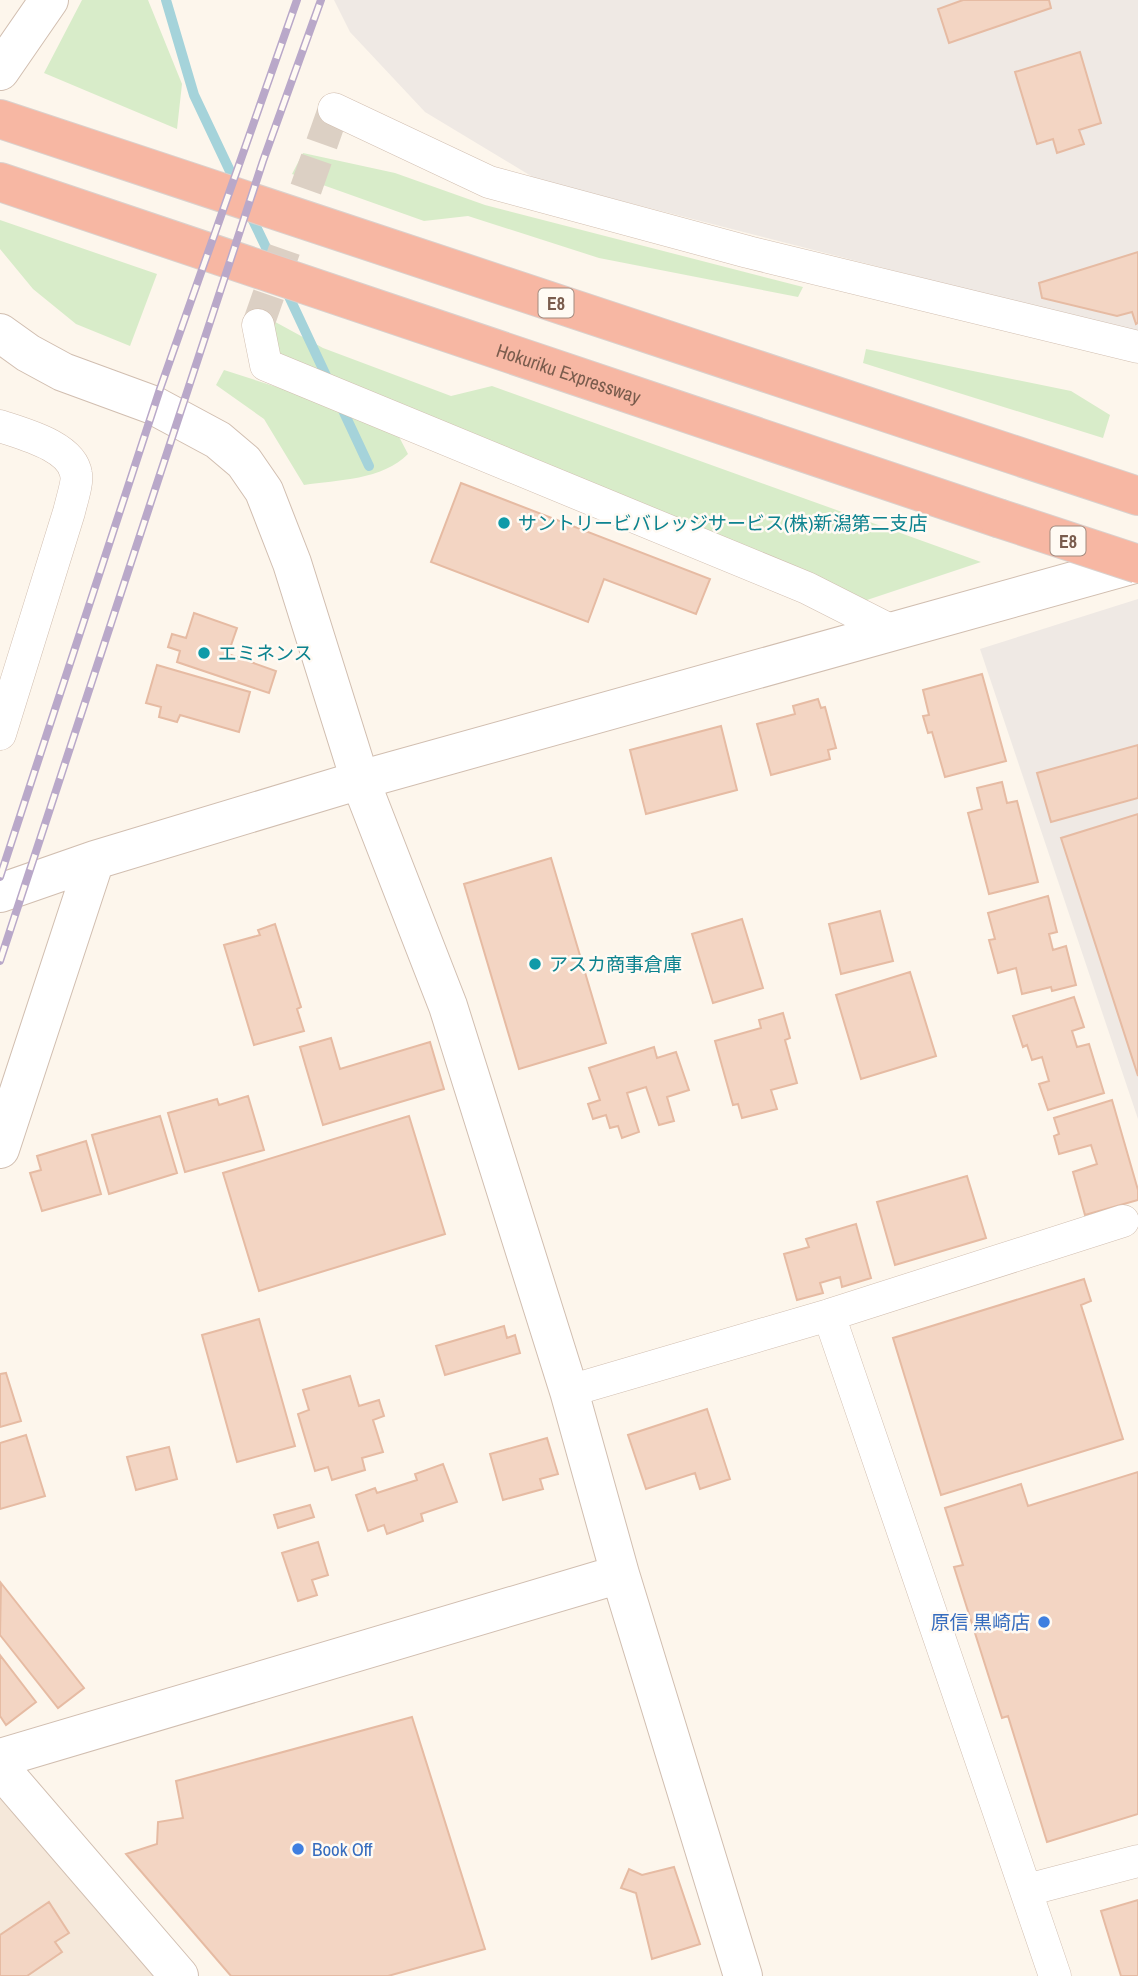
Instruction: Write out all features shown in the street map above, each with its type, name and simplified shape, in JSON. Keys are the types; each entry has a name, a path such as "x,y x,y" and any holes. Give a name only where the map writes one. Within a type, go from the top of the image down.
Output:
{"highway":[{"name":"E8","path":"0,119 1138,496"},
{"name":"Hokuriku Expressway","path":"15,187 1138,564"}],"street":[{"path":"0,71 49,0"},
{"path":"334,109 489,182 748,252 1138,347"},
{"path":"258,325 266,365 807,588 890,630"},
{"path":"0,333 28,353 63,372 153,405 218,440 244,462 264,491 278,524 360,780 448,1006 569,1391 620,1574 743,1976"},
{"path":"0,426 44,442 66,455 76,474 69,512 0,734"},
{"path":"0,892 95,860 360,780 890,630 1138,564"},
{"path":"0,1149 95,860"},
{"path":"569,1391 829,1315 1123,1221"},
{"path":"829,1315 1055,1976"},
{"path":"0,1758 620,1574"},
{"path":"0,1769 179,1976"},
{"path":"1027,1890 1138,1861"}],"shaded area":[{"path":"334,0 1138,0 1138,333 536,179 425,112 350,32"},
{"path":"1138,599 1138,1119 980,649"},
{"path":"0,1797 158,1976 0,1976"}],"green space":[{"path":"82,0 148,0 182,84 177,129 44,73"},
{"path":"303,153 395,173 485,205 803,287 798,297 599,258 468,216 424,221 292,174"},
{"path":"0,220 157,274 130,346 76,324 33,289 0,249"},
{"path":"268,318 323,348 451,396 492,386 981,562 864,601 279,362"},
{"path":"866,349 1071,391 1110,415 1103,438 863,363"},
{"path":"224,370 308,397 396,431 408,454 398,463 373,474 304,485 264,419 216,385"}],"building":[{"path":"963,0 1049,0 1051,8 949,43 938,9"},
{"path":"1080,52 1101,123 1079,130 1084,144 1057,153 1053,139 1037,144 1015,72"},
{"path":"1138,252 1136,324 1132,312 1117,316 1042,298 1039,283"},
{"name":"サントリービバレッジサービス(株)新潟第二支店","path":"461,483 710,579 696,614 604,579 588,622 431,562"},
{"name":"エミネンス","path":"194,613 237,628 228,654 276,671 269,693 177,662 180,651 168,647 172,634 186,638"},
{"path":"157,665 250,692 239,732 180,715 177,722 159,717 161,707 146,703"},
{"path":"982,674 1006,761 945,777 932,732 928,733 923,716 929,715 923,690"},
{"path":"818,699 821,708 825,707 836,748 828,750 830,759 771,775 757,724 795,714 793,706"},
{"path":"721,726 737,790 646,814 630,750"},
{"path":"1138,745 1138,798 1051,822 1037,773"},
{"path":"1002,782 1007,803 1017,801 1038,882 989,894 968,813 982,809 977,788"},
{"path":"1138,814 1138,1076 1061,838"},
{"name":"アスカ商事倉庫","path":"551,858 606,1043 519,1069 464,884"},
{"path":"1048,896 1057,932 1049,934 1053,950 1066,946 1076,985 1052,991 1051,987 1022,994 1016,968 998,973 989,940 995,939 988,913"},
{"path":"880,911 893,961 841,974 829,924"},
{"path":"742,919 763,988 713,1003 692,934"},
{"path":"275,924 301,1007 297,1009 304,1031 254,1045 224,945 260,935 258,930"},
{"path":"910,972 936,1056 861,1079 836,995"},
{"path":"1074,997 1084,1027 1072,1031 1077,1047 1089,1044 1104,1093 1048,1110 1039,1084 1049,1081 1042,1057 1032,1060 1027,1045 1023,1047 1013,1016"},
{"path":"783,1013 790,1038 785,1040 797,1083 771,1090 777,1109 742,1118 738,1104 733,1105 715,1041 761,1028 759,1020"},
{"path":"331,1038 340,1069 430,1042 444,1089 323,1125 300,1047"},
{"path":"654,1047 657,1058 676,1052 689,1090 667,1097 674,1121 659,1125 646,1087 627,1093 639,1132 622,1138 618,1126 610,1128 606,1115 593,1119 588,1104 600,1100 589,1068"},
{"path":"248,1096 264,1150 185,1172 168,1113 217,1099 219,1105"},
{"path":"1112,1100 1138,1190 1138,1200 1085,1215 1073,1172 1097,1164 1091,1145 1059,1154 1054,1136 1059,1134 1054,1118"},
{"path":"160,1116 177,1173 109,1194 92,1135"},
{"path":"409,1116 445,1234 259,1291 223,1173"},
{"path":"86,1141 101,1194 42,1211 30,1173 41,1170 37,1156"},
{"path":"967,1176 986,1238 895,1265 877,1202"},
{"path":"856,1224 871,1278 842,1287 840,1277 820,1283 823,1293 797,1300 784,1254 809,1247 806,1239"},
{"path":"1084,1279 1091,1301 1081,1305 1123,1439 941,1495 893,1338"},
{"path":"259,1319 295,1446 237,1462 202,1335"},
{"path":"504,1326 507,1338 515,1335 520,1353 445,1375 436,1346"},
{"path":"6,1373 21,1421 0,1427 0,1374"},
{"path":"350,1376 359,1406 379,1400 384,1416 373,1420 383,1452 362,1458 365,1470 332,1480 328,1467 315,1471 298,1414 309,1410 303,1390"},
{"path":"707,1409 730,1479 700,1489 695,1473 646,1489 628,1435"},
{"path":"26,1435 45,1496 0,1509 0,1443"},
{"path":"547,1438 558,1474 540,1479 543,1489 503,1500 490,1454"},
{"path":"169,1447 177,1479 136,1490 127,1457"},
{"path":"443,1464 457,1502 421,1514 423,1521 387,1534 384,1525 368,1531 356,1495 375,1488 377,1493 417,1480 415,1474"},
{"path":"1138,1472 1138,1814 1047,1842 1008,1716 1002,1718 954,1567 963,1565 945,1508 1021,1484 1028,1506"},
{"path":"310,1505 314,1517 278,1528 274,1515"},
{"path":"318,1542 328,1575 312,1580 317,1595 298,1601 282,1553"},
{"path":"1,1583 84,1688 58,1708 0,1635"},
{"path":"0,1655 36,1702 6,1725 0,1716"},
{"name":"Book Off","path":"412,1717 485,1949 388,1976 231,1976 126,1854 157,1844 158,1822 183,1818 176,1781"},
{"path":"674,1867 700,1944 652,1959 636,1893 621,1888 629,1869 642,1875"},
{"path":"1138,1900 1138,1976 1121,1976 1101,1911"},
{"path":"49,1902 69,1933 55,1942 62,1952 27,1976 0,1976 0,1935"}],"waterway":[{"path":"166,0 194,95 238,188"},
{"path":"249,212 274,264"},
{"path":"285,288 330,384"},
{"path":"339,402 369,466"}],"tunnel":[{"path":"258,325 334,109"}],"railway":[{"path":"0,877 160,389 297,0"},
{"path":"0,961 263,161 321,0"}],"place":[{"name":"サントリービバレッジサービス(株)新潟第二支店","path":"504,523"},
{"name":"エミネンス","path":"204,653"},
{"name":"アスカ商事倉庫","path":"535,964"},
{"name":"原信 黒崎店","path":"1044,1622"},
{"name":"Book Off","path":"298,1849"}]}
